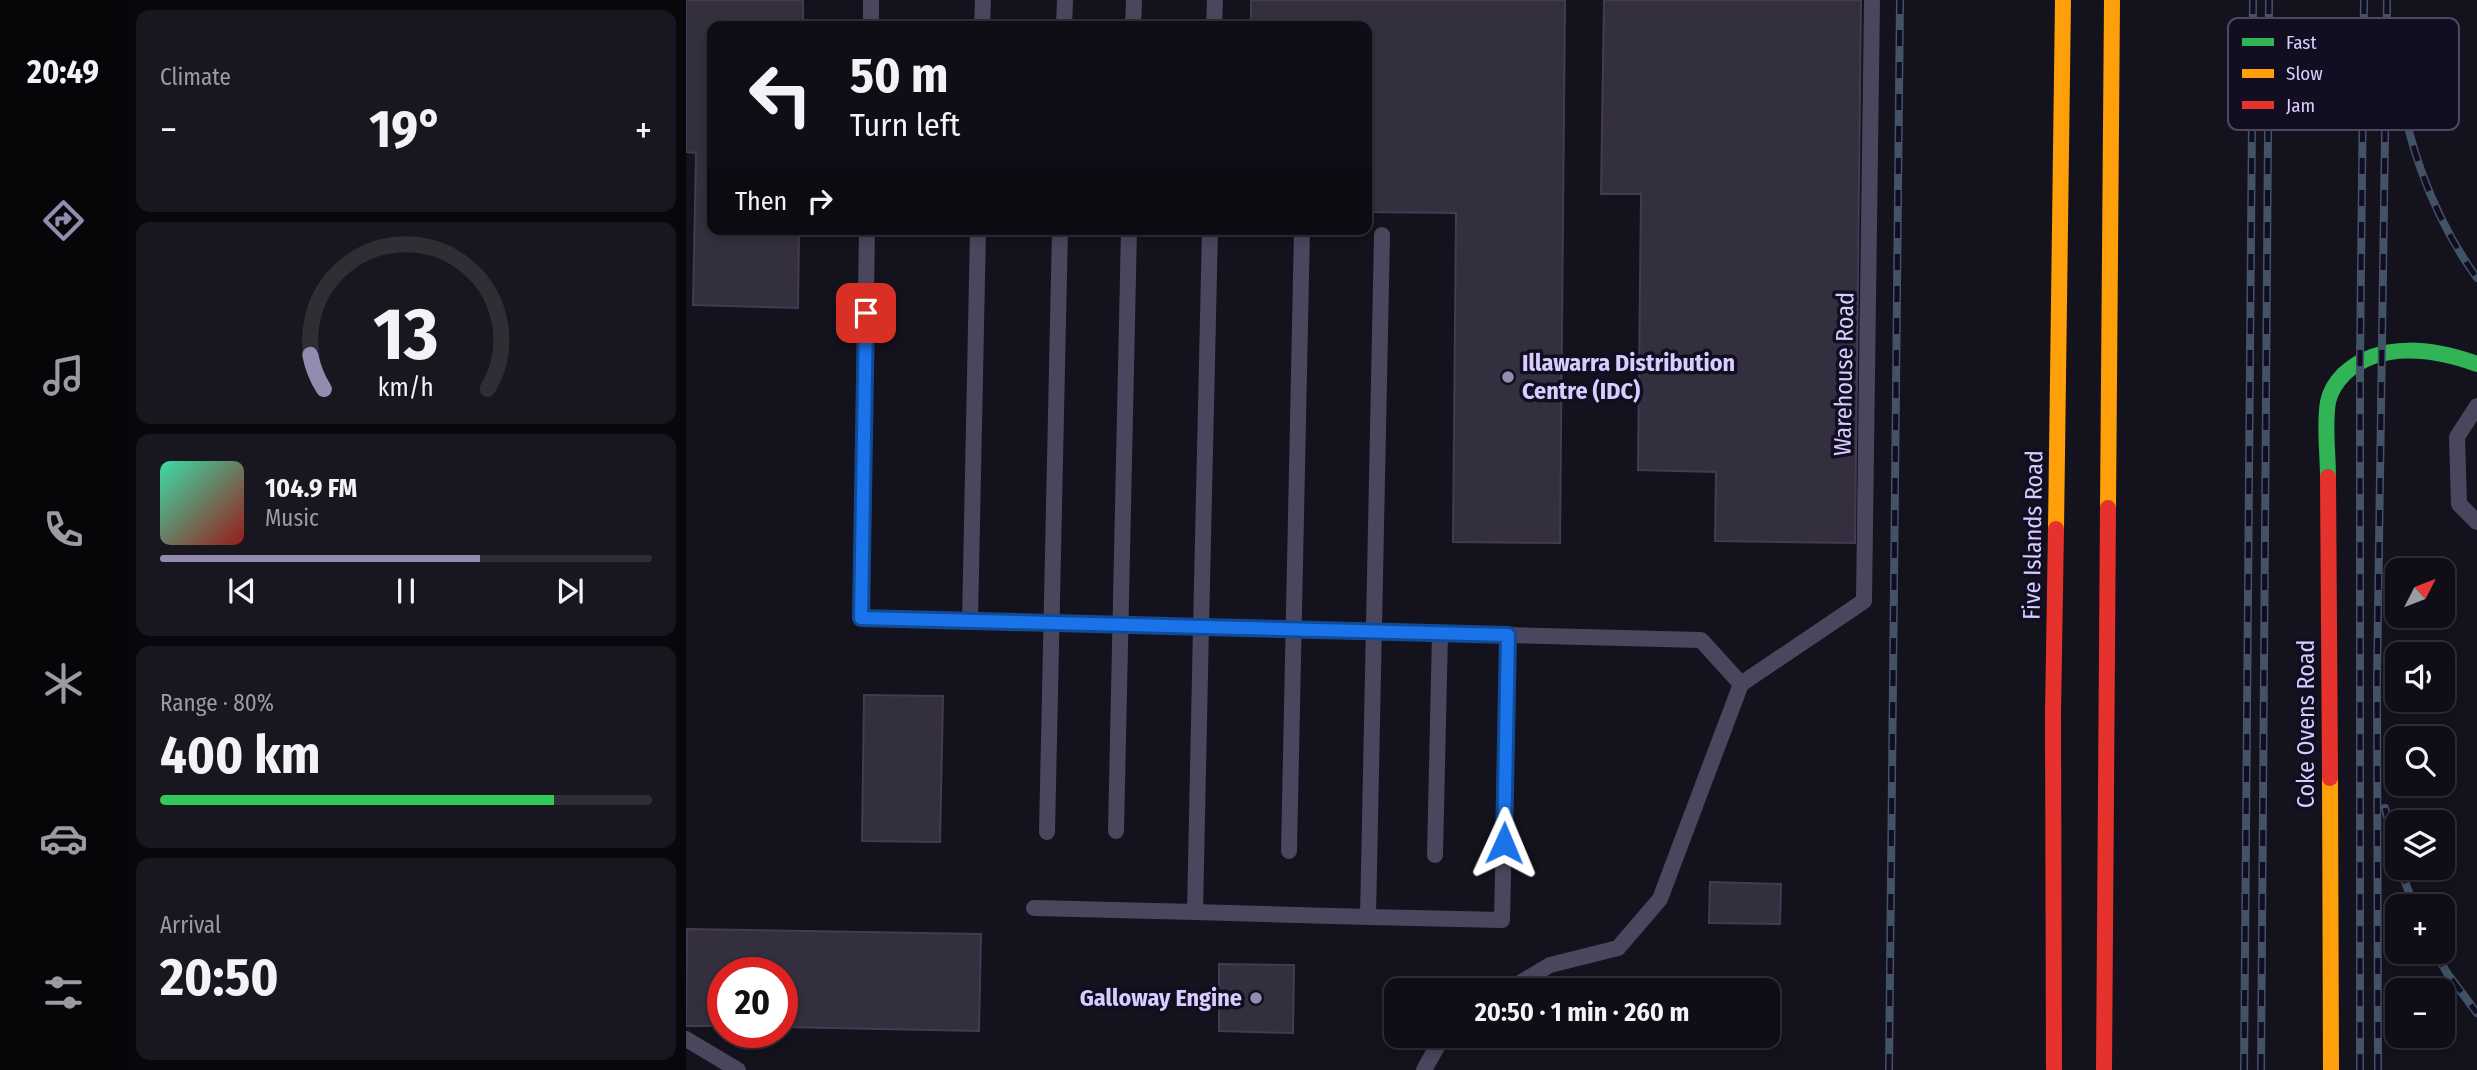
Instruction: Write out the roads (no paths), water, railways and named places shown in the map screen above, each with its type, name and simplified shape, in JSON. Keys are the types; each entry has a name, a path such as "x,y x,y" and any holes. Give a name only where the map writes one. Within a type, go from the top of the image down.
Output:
{"main road":[{"name":"Five Islands Road","path":"2054,1070 2053,673 2063,0"},
{"path":"2104,1070 2112,0"},
{"name":"Coke Ovens Road","path":"2332,1070 2327,411 2332,388 2360,359 2394,352 2436,352 2477,364"}],"lane":[{"path":"871,0 871,21"},
{"path":"982,21 983,0"},
{"path":"1064,21 1065,0"},
{"path":"1133,21 1134,0"},
{"path":"1214,0 1214,21"},
{"name":"Warehouse Road","path":"1741,684 1864,601 1872,0"},
{"path":"867,235 861,618 1701,640 1741,684 1660,900 1618,948 1550,965 1528,978"},
{"path":"970,621 978,235"},
{"path":"1047,832 1060,235"},
{"path":"1116,831 1129,235"},
{"path":"1195,912 1210,235"},
{"path":"1289,850 1302,235"},
{"path":"1368,917 1382,235"},
{"path":"2477,406 2457,436 2459,504 2477,522"},
{"path":"1434,855 1440,633"},
{"path":"1034,908 1502,920 1508,635"},
{"path":"686,1040 738,1070"},
{"path":"1424,1070 1436,1048"}],"railway":[{"path":"1889,1070 1900,0"},
{"path":"2253,0 2253,18"},
{"path":"2269,0 2269,18"},
{"path":"2364,0 2364,18"},
{"path":"2387,0 2387,18"},
{"path":"2244,1070 2252,130"},
{"path":"2261,1070 2268,130"},
{"path":"2360,1070 2363,130"},
{"path":"2378,1070 2377,681 2385,130"},
{"path":"2409,130 2432,198 2445,226 2477,278"},
{"path":"2404,880 2410,894"},
{"path":"2442,964 2477,1013"}],"place":[{"name":"Illawarra Distribution Centre (IDC)","path":"1508,377"},
{"name":"Galloway Engine","path":"1256,998"}]}
